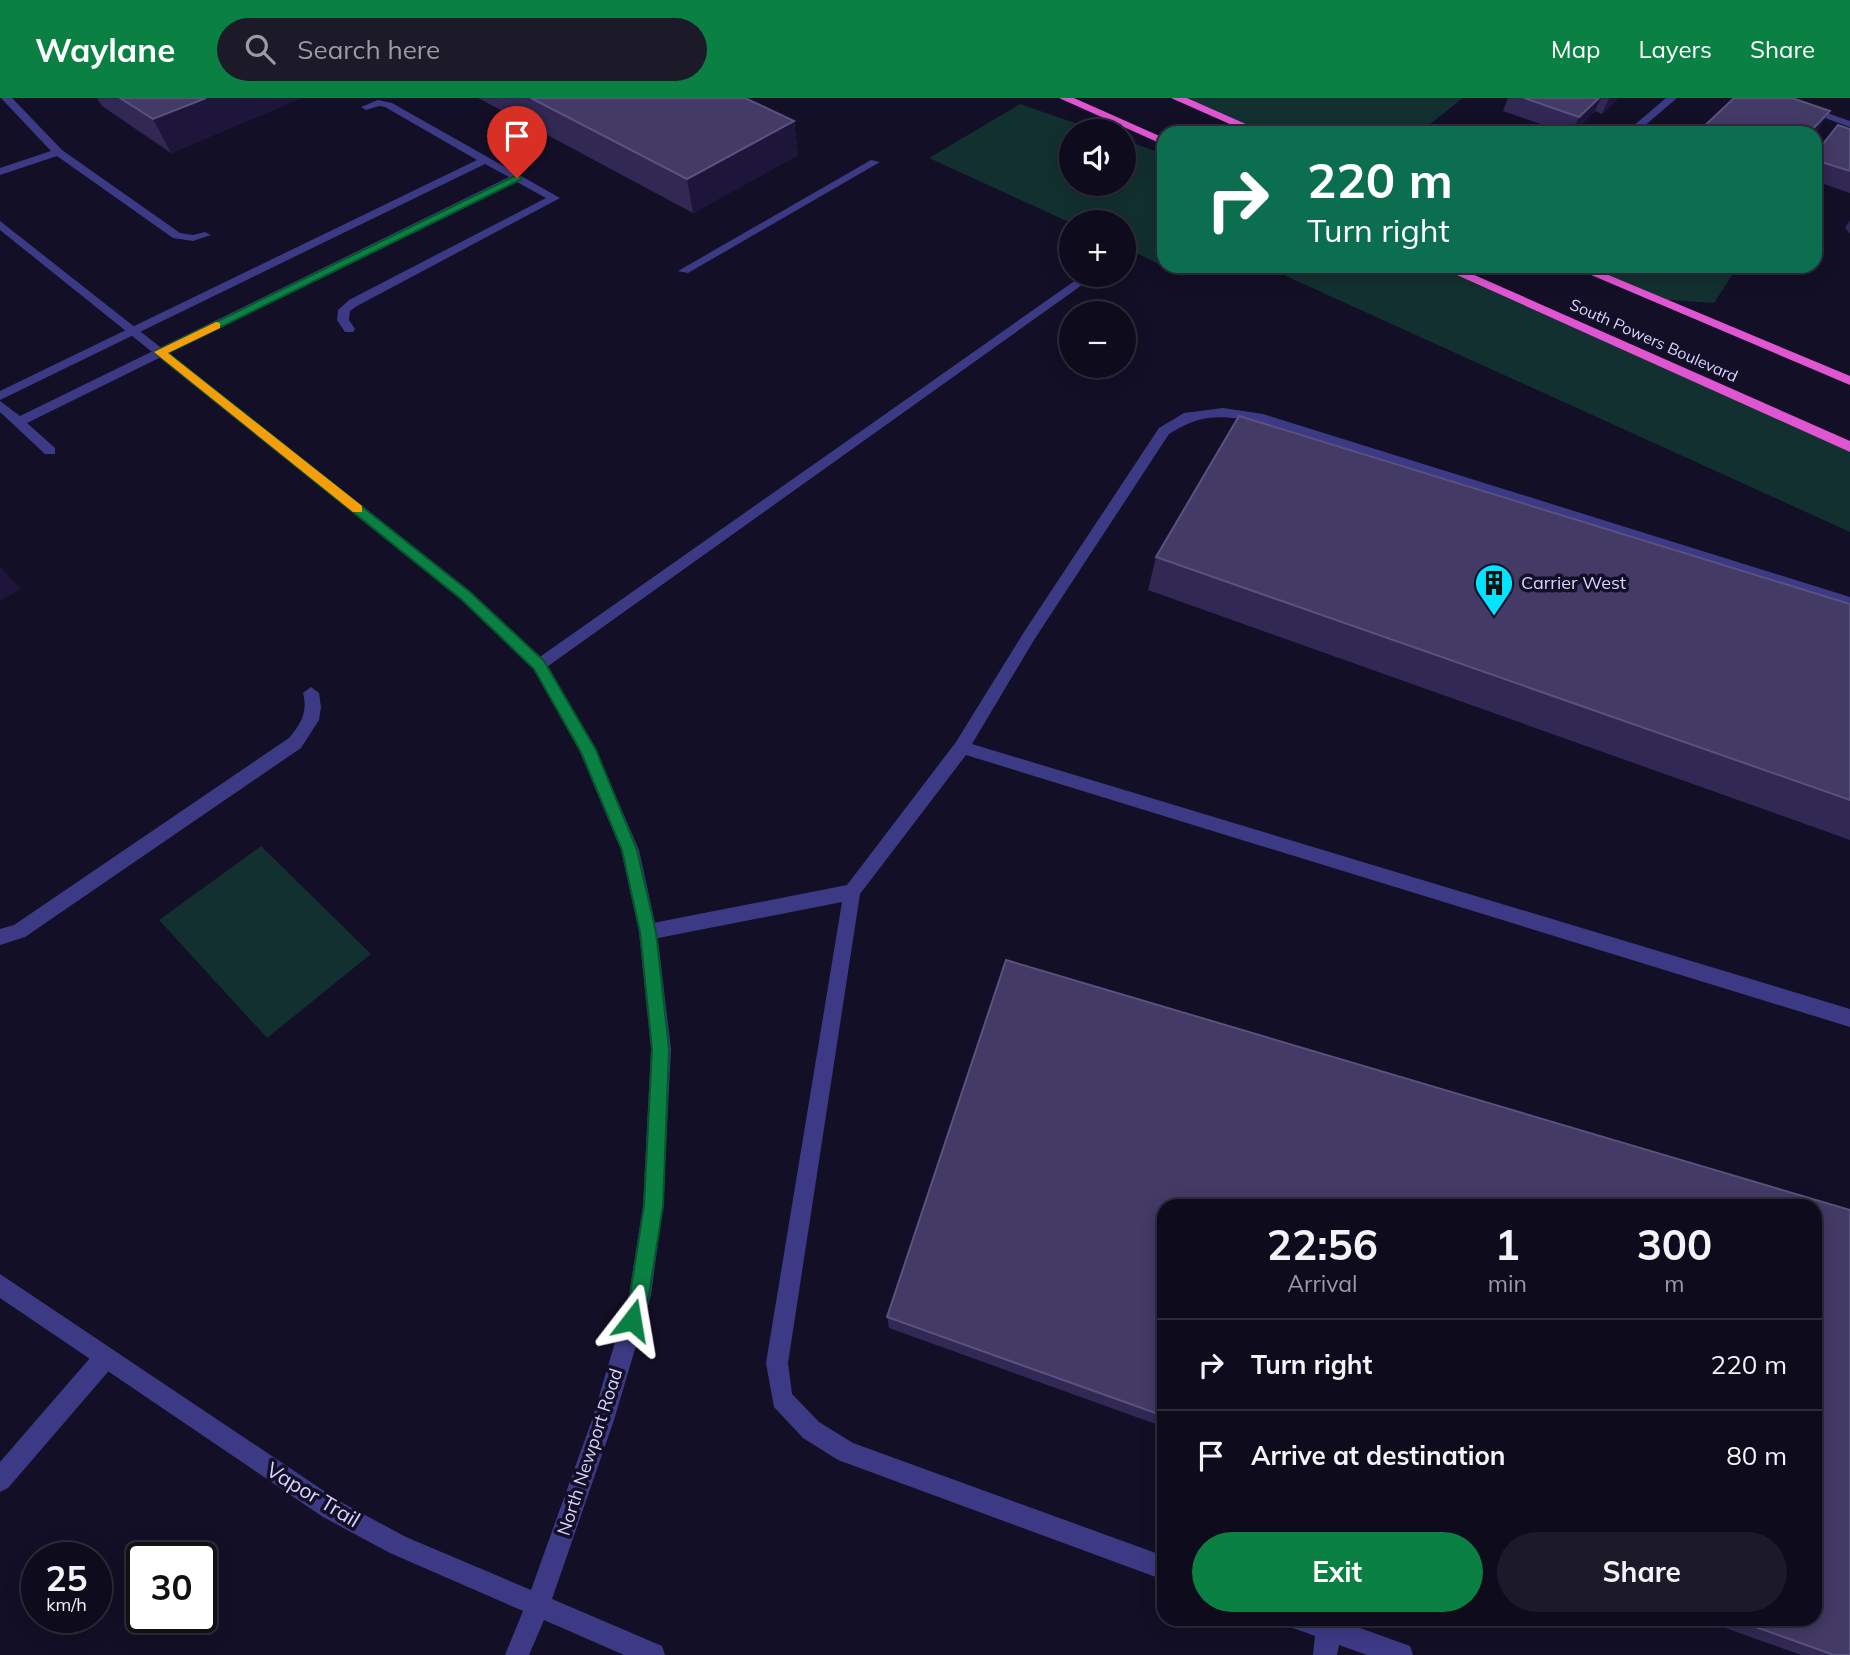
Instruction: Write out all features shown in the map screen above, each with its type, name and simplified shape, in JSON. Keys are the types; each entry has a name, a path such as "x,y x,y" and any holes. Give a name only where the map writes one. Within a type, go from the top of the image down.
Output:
{"highway":[{"path":"1065,98 1157,139"},
{"path":"1177,98 1243,126"},
{"name":"South Powers Boulevard","path":"1459,273 1850,447"},
{"path":"1593,273 1850,382"}],"street":[{"path":"6,98 58,152 177,236 193,238 205,235"},
{"path":"1638,126 1672,98"},
{"path":"1774,98 1850,124"},
{"path":"349,328 343,320 344,310 353,303 554,198 388,105 378,103 366,107"},
{"path":"0,173 58,152"},
{"path":"0,396 485,160"},
{"path":"684,271 875,162"},
{"path":"18,422 517,178"},
{"name":"North Newport Road","path":"0,224 465,595 539,665 588,750 630,850 648,932 661,1049 653,1206 640,1295 603,1420 537,1607 517,1655"},
{"path":"539,665 1073,287"},
{"path":"0,405 50,451"},
{"path":"1157,1565 846,1452 811,1430 782,1399 777,1363 852,892 962,747 1030,636 1164,431 1189,416 1223,412 1258,417 1850,602"},
{"path":"0,937 19,932 295,743 310,724 315,706 311,693"},
{"path":"962,747 1850,1018"},
{"path":"648,932 852,892"},
{"name":"Vapor Trail","path":"0,1285 331,1508 398,1545 653,1655"},
{"path":"0,1480 105,1358"},
{"path":"1322,1626 1401,1655"},
{"path":"1325,1655 1328,1628"}],"green space":[{"path":"1174,98 1463,98 1428,126 1240,126"},
{"path":"1020,104 1063,119 1059,119 1059,196 1136,196 1136,144 1157,152 1157,263 1136,253 1136,210 1059,210 1059,218 929,158"},
{"path":"1279,273 1459,273 1850,447 1850,532"},
{"path":"1592,273 1733,273 1714,303 1654,299"},
{"path":"261,846 371,954 267,1038 159,920"}],"building":[{"path":"120,98 206,98 153,119"},
{"path":"531,98 745,98 794,121 687,179"},
{"path":"1524,98 1599,98 1579,117"},
{"path":"1734,98 1792,98 1830,111 1816,126 1704,126"},
{"path":"1838,125 1850,129 1850,171 1822,162 1822,145"},
{"name":"Carrier West","path":"1239,416 1850,604 1850,800 1156,557"},
{"path":"1006,960 1813,1199 1157,1199 1157,1413 887,1317"},
{"path":"1822,1202 1850,1210 1850,1655 1834,1655 1753,1626 1822,1626"}],"slow traffic":[{"path":"216,325 160,352 357,509"}],"place":[{"name":"Carrier West","path":"1494,617"}],"route":[{"path":"517,178 160,352 465,595 539,665 588,750 630,850 648,932 661,1049 653,1206 640,1295 632,1320"}]}
